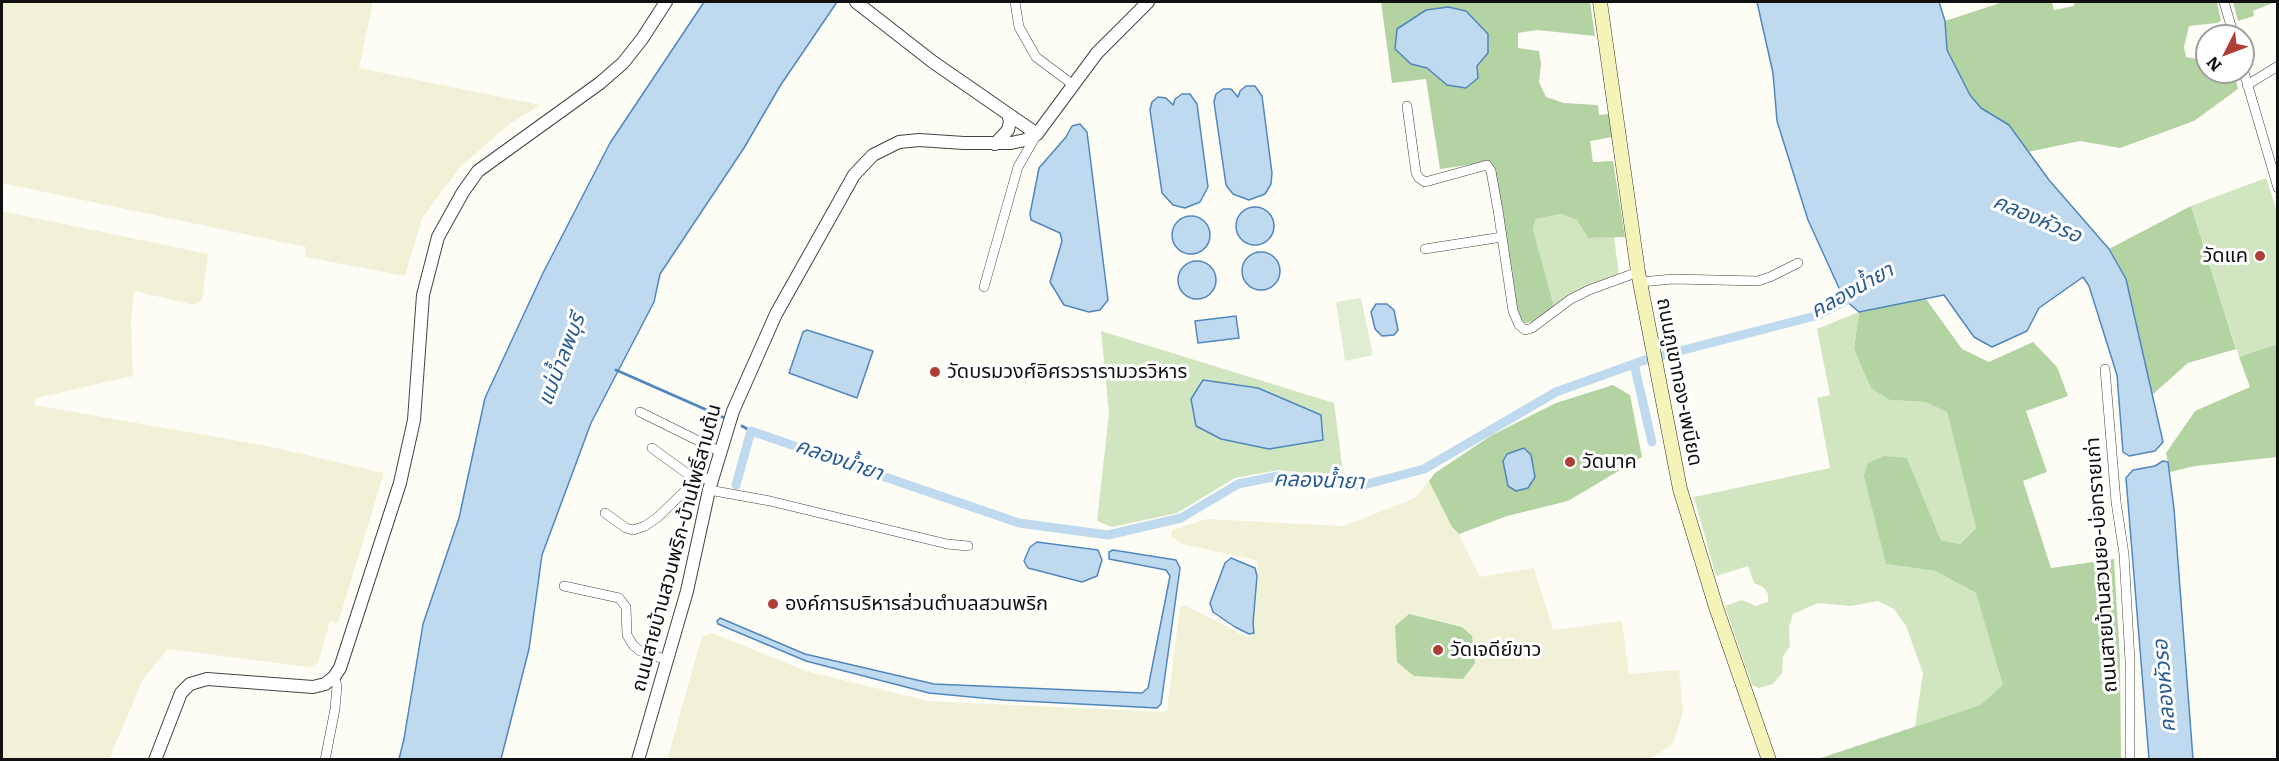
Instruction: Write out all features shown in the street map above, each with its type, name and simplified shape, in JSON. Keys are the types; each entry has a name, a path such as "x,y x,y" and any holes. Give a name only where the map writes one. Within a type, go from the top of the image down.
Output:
{"main road":[{"name":"ถนนภูเขาทอง-เพนียด","path":"1600,2 1639,277 1683,499 1716,607 1769,759"}],"street":[{"path":"155,759 177,701 190,684 207,679 313,687 325,684 334,677 340,668 400,483 414,420 423,296 430,263 442,229 478,171 600,83 623,63 666,2"},
{"path":"860,2 933,62 1037,134"},
{"path":"1015,2 1019,27 1036,57 1072,84"},
{"path":"984,287 1018,167 1037,134 1097,52 1148,2"},
{"path":"2224,2 2230,24"},
{"path":"2277,66 2247,85 2277,188"},
{"path":"1407,106 1416,173 1419,178 1425,182 1487,165 1491,171 1513,311 1519,325 1525,330 1532,328 1571,299 1639,277 1758,281 1770,278 1798,263"},
{"path":"995,144 1008,130 1008,114"},
{"name":"ถนนสายบ้านสวนพริก-บ้านโพธิ์สามต้น","path":"638,759 687,591 709,490 733,411 776,314 854,176 873,155 899,142 919,140 995,144 1025,140 1037,134"},
{"path":"1425,249 1502,237"},
{"name":"ถนนสายบ้านสวนยอ-บ่อทรายเก่า","path":"2105,369 2116,502 2124,554 2130,661 2130,759"},
{"path":"640,412 721,452"},
{"path":"652,448 696,480"},
{"path":"605,513 626,528 633,530 645,526 658,517 696,480 713,477"},
{"path":"709,490 770,501 947,544 968,546"},
{"path":"564,586 619,598 626,607 627,635 633,645 640,651 667,660"},
{"path":"324,759 335,709 337,686 334,677"}],"green space":[{"path":"2,2 373,2 359,68 540,105 511,123 461,166 422,218 405,276 305,257 306,247 2,183"},
{"path":"1381,2 1590,2 1595,36 1537,30 1518,33 1518,48 1539,51 1541,64 1539,82 1546,97 1564,103 1598,105 1599,115 1609,114 1612,137 1590,141 1593,162 1613,161 1625,237 1588,238 1577,220 1561,214 1536,219 1533,229 1554,306 1532,322 1525,323 1520,319 1517,308 1488,162 1440,169 1426,79 1392,83","holes":["1488,53 1477,66 1447,85 1427,68"]},
{"path":"2003,2 2052,2 2054,10 2074,6 2074,2 2217,2 2221,21 2189,26 2184,47 2186,57 2195,59 2195,84 2237,84 2238,89 2194,121 2120,148 2080,141 2028,152 2009,125 1981,108 1970,95 1947,50 1945,21"},
{"path":"2233,2 2275,2 2253,11 2254,16 2238,21"},
{"path":"2266,178 2277,211 2277,344 2239,357 2191,206"},
{"path":"2191,206 2236,349 2188,363 2152,395 2126,279 2109,249"},
{"path":"2,211 208,254 202,301 194,305 134,291 131,322 133,376 36,398 34,405 267,446 384,473 338,623 330,621 318,663 309,667 168,649 143,679 109,759 2,759"},
{"path":"1561,214 1577,220 1588,238 1614,237 1619,275 1568,296 1554,306 1533,229 1536,219"},
{"path":"1361,298 1373,355 1345,361 1336,302"},
{"path":"1926,299 1962,349 1989,362 2033,342 2057,367 2068,396 2026,411 2047,472 2023,481 2051,568 2114,559 2120,661 2121,759 1818,759 1980,705 2003,685 1976,593 1935,571 1886,564 1864,476 1868,463 1884,456 1907,458 1941,540 1960,544 1976,528 1947,412 1926,402 1890,400 1871,388 1854,349 1859,312"},
{"path":"1859,312 1854,349 1890,400 1926,402 1947,411 1976,528 1960,544 1941,540 1907,458 1886,564 1935,571 1976,593 2004,685 1980,705 1915,727 1923,673 1906,626 1894,609 1878,601 1851,606 1818,603 1793,614 1789,627 1790,646 1783,656 1782,673 1773,684 1759,688 1752,685 1725,606 1742,600 1756,606 1768,602 1768,594 1763,587 1754,583 1748,566 1716,576 1694,497 1830,468 1817,398 1830,395 1817,329"},
{"path":"1101,331 1334,403 1344,479 1279,470 1235,478 1177,513 1112,527 1097,521 1109,413"},
{"path":"2277,344 2277,457 2195,466 2170,472 2166,453 2195,411 2250,387 2239,357"},
{"path":"1613,385 1630,395 1642,457 1568,501 1507,516 1459,534 1452,527 1429,481 1435,473 1492,435 1556,403"},
{"path":"1429,481 1480,577 1534,568 1553,630 1622,621 1629,674 1679,670 1683,712 1673,744 1649,760 667,760 702,636 712,633 806,671 928,701 1164,712 1167,710 1180,607 1185,605 1248,638 1255,630 1253,624 1258,567 1256,560 1182,544 1171,536 1172,530 1207,519 1344,526 1415,498"},
{"path":"1409,614 1462,627 1472,636 1475,663 1463,679 1414,676 1397,662 1395,626"}],"water":[{"name":"แม่น้ำลพบุรี","path":"704,2 837,2 780,86 744,148 660,274 654,302 591,423 542,555 529,649 501,759 399,759 423,624 459,518 485,398 543,273 610,143"},
{"name":"คลองหัวรอ","path":"1757,2 1939,2 1945,21 1947,50 1970,95 1981,108 2009,125 2049,180 2109,249 2126,279 2163,442 2155,451 2129,456 2123,452 2117,375 2089,286 2083,277 2039,308 2027,331 1992,347 1974,337 1944,295 1859,312 1844,299 1808,220 1777,121 1773,73"},
{"path":"1448,7 1466,11 1488,34 1488,53 1477,66 1478,78 1466,88 1447,85 1427,68 1411,64 1395,49 1397,29 1426,10"},
{"path":"1246,86 1255,86 1262,96 1272,173 1271,184 1265,194 1249,200 1233,194 1226,185 1214,102 1216,94 1223,89 1231,89 1238,97 1240,91"},
{"path":"1182,94 1190,94 1197,104 1208,187 1200,202 1185,208 1173,205 1162,193 1150,110 1152,102 1158,97 1166,98 1173,105 1175,99"},
{"path":"1080,124 1087,132 1108,300 1100,310 1089,312 1064,305 1050,282 1062,241 1060,233 1031,220 1030,214 1039,168 1066,137 1072,126"},
{"path":"1255,207 1268,213 1274,226 1268,239 1255,245 1242,239 1236,226 1242,213"},
{"path":"1191,216 1204,222 1210,235 1204,248 1191,254 1178,248 1172,235 1178,222"},
{"path":"1261,252 1274,258 1280,271 1274,284 1261,290 1248,284 1242,271 1248,258"},
{"path":"1197,261 1210,267 1216,280 1210,293 1197,299 1184,293 1178,280 1184,267"},
{"path":"1376,304 1387,304 1394,310 1398,330 1394,335 1382,336 1375,329 1371,312"},
{"path":"1236,316 1239,338 1198,343 1195,321"},
{"path":"807,330 873,351 857,398 789,373 803,332"},
{"path":"1203,380 1258,388 1321,415 1323,440 1269,449 1221,439 1196,426 1191,399"},
{"path":"1524,448 1531,455 1535,477 1528,488 1516,491 1508,486 1503,461 1507,454"},
{"name":"คลองหัวรอ","path":"2163,461 2168,462 2174,509 2193,759 2149,759 2126,478 2133,470 2155,466"},
{"path":"1037,542 1098,550 1102,560 1097,576 1082,582 1028,568 1024,561 1030,547"},
{"path":"1113,550 1176,560 1180,568 1161,704 1157,708 1003,700 929,693 806,661 718,624 717,621 720,618 805,654 934,684 1142,693 1148,688 1170,576 1166,570 1109,559 1109,552"},
{"path":"1231,558 1255,568 1257,576 1254,633 1249,634 1235,627 1213,612 1210,603 1225,563"}],"waterway":[{"name":"คลองน้ำยา","path":"1664,355 1819,315 1856,295"},
{"name":"คลองน้ำยา","path":"736,485 751,431 1019,523 1108,535 1181,518 1238,484 1278,476 1360,486 1424,469 1556,392 1645,360"},
{"path":"1634,364 1652,442"},
{"name":"คลองน้ำยา","path":"616,370 725,418"},
{"name":"คลองน้ำยา","path":"742,426 751,431"}],"place":[{"name":"วัดแค","path":"2260,256"},
{"name":"วัดบรมวงศ์อิศรวรารามวรวิหาร","path":"935,372"},
{"name":"วัดนาค","path":"1570,462"},
{"name":"องค์การบริหารส่วนตำบลสวนพริก","path":"773,604"},
{"name":"วัดเจดีย์ขาว","path":"1438,650"}]}
